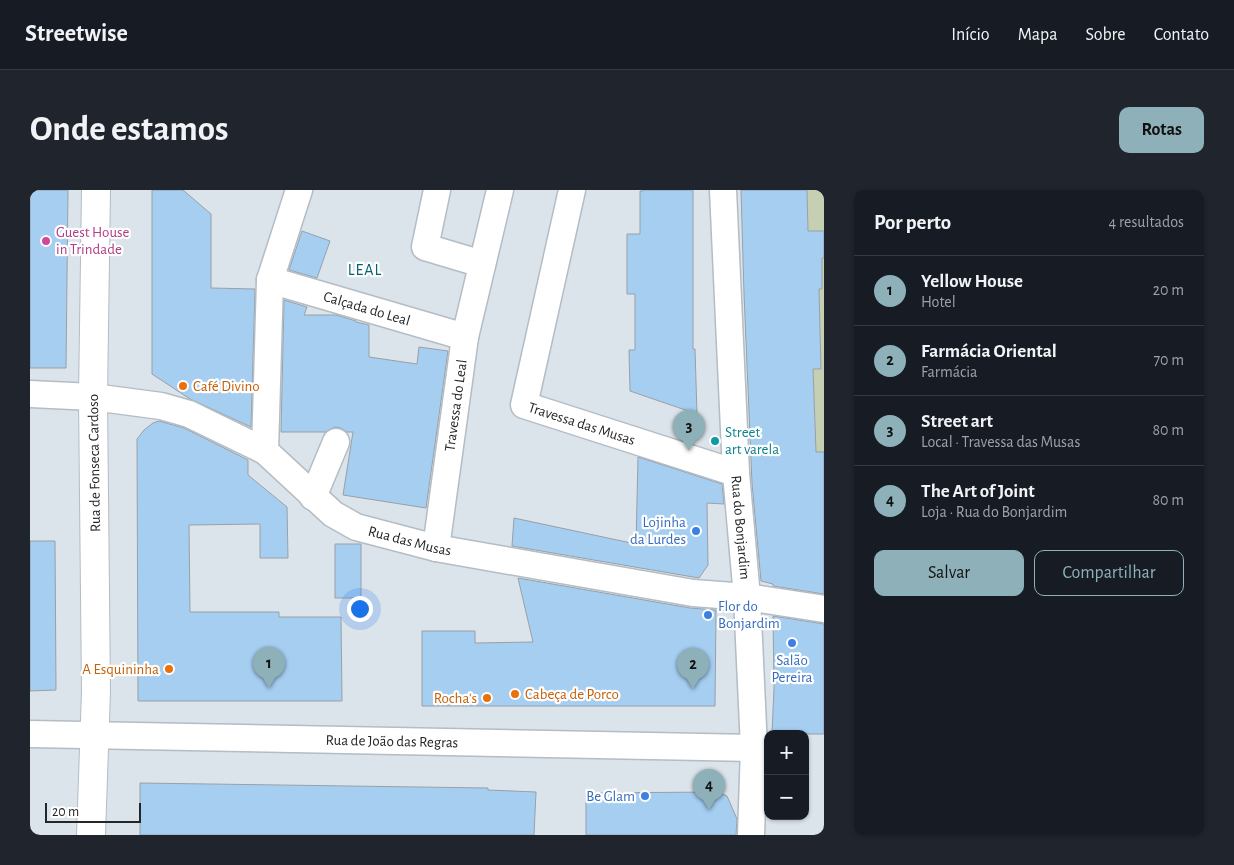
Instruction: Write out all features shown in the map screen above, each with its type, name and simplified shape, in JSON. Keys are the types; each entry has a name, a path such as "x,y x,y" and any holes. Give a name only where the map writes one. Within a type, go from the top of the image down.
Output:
{"main road":[{"name":"Rua de Fonseca Cardoso","path":"91,835 96,737 93,397 96,190"}],"street":[{"path":"265,451 270,280 299,190"},
{"path":"437,190 425,247 482,264 500,190"},
{"name":"Travessa das Musas","path":"572,190 524,405 736,473"},
{"name":"Rua do Bonjardim","path":"723,190 736,473 747,597 754,748 751,835"},
{"name":"Travessa do Leal","path":"436,548 465,337 482,264"},
{"name":"Calçada do Leal","path":"270,280 465,337"},
{"name":"Rua das Musas","path":"30,394 93,397 161,406 189,414 265,451 333,514 356,527 436,548 693,593 747,597 824,609"},
{"path":"314,497 336,442"},
{"name":"Rua de João das Regras","path":"30,734 96,737 754,748"}],"green space":[{"path":"807,190 824,190 824,231 808,231"},
{"path":"824,258 824,452 803,452 815,427 815,413 791,370 821,369 775,289 822,289 822,263 744,264"}],"building":[{"path":"30,190 68,190 66,368 30,368"},
{"path":"152,190 183,190 211,214 211,288 255,289 251,427 190,399 152,374"},
{"path":"693,190 693,349 695,349 697,414 630,391 629,350 635,350 635,294 627,294 627,234 640,234 640,191"},
{"path":"741,190 807,190 808,231 824,231 822,289 819,289 821,369 813,369 816,452 824,452 824,594 773,586 773,584 761,581 752,483"},
{"path":"302,231 330,241 317,278 289,270"},
{"path":"284,300 307,307 304,315 336,315 369,325 369,357 417,364 419,347 448,351 426,508 343,495 353,432 347,432 335,427 325,432 281,432"},
{"path":"159,421 184,428 248,460 248,475 287,507 288,558 260,558 260,524 189,525 190,612 279,612 279,617 341,617 342,701 138,701 137,439 144,430"},
{"path":"638,457 722,484 724,504 707,503 708,565 699,578 512,546 514,518 636,544"},
{"path":"30,541 55,541 56,690 30,691"},
{"path":"335,544 361,544 361,598 335,598"},
{"path":"518,578 690,608 716,610 715,706 422,706 422,631 475,631 475,643 533,642"},
{"path":"773,616 824,624 824,734 809,734 809,730 772,730 774,688"},
{"path":"140,783 488,788 488,790 536,792 534,835 140,835"},
{"path":"714,792 727,796 737,819 736,835 586,835 586,793"}],"place":[{"name":"Guest House in Trindade","path":"46,241"},
{"name":"Café Divino","path":"183,386"},
{"name":"Street art varela","path":"715,441"},
{"name":"Street art","path":"689,451"},
{"name":"Lojinha da Lurdes","path":"696,531"},
{"name":"Flor do Bonjardim","path":"708,615"},
{"name":"Salão Pereira","path":"792,643"},
{"name":"A Esquininha","path":"169,669"},
{"name":"Yellow House","path":"269,688"},
{"name":"Farmácia Oriental","path":"693,689"},
{"name":"Cabeça de Porco","path":"515,694"},
{"name":"Rocha's","path":"487,698"},
{"name":"Be Glam","path":"645,796"},
{"name":"The Art of Joint","path":"709,810"}],"district":[{"name":"LEAL","path":"365,269"}]}
